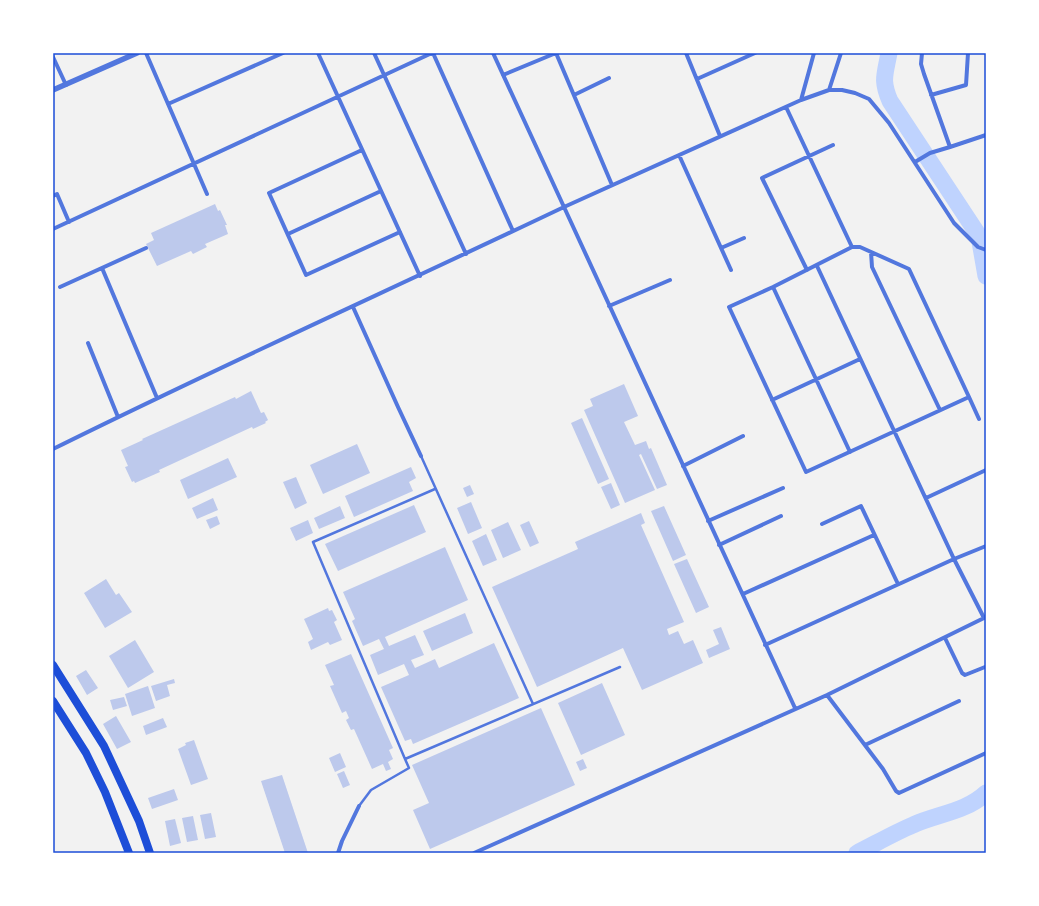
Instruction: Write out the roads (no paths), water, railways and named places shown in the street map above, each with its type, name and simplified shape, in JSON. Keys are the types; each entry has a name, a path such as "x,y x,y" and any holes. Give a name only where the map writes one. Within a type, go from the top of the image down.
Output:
{"highway":[{"path":"53,664 104,746 139,821 150,853"},
{"path":"53,701 86,753 105,792 129,853"}],"street":[{"path":"53,90 137,53"},
{"path":"146,53 207,194"},
{"path":"168,104 283,53"},
{"path":"318,53 420,276"},
{"path":"374,53 466,254"},
{"path":"53,229 432,53 513,231"},
{"path":"493,53 795,708"},
{"path":"503,75 556,53 612,185"},
{"path":"686,53 720,136"},
{"path":"697,79 754,53"},
{"path":"801,100 814,53"},
{"path":"829,90 841,53"},
{"path":"922,53 921,64 950,147"},
{"path":"931,96 966,85 968,53"},
{"path":"53,57 66,85"},
{"path":"574,95 610,78"},
{"path":"53,449 157,398 420,276 564,207 801,100 829,90 842,90 855,93 869,99 889,123 954,223 978,247 986,250"},
{"path":"786,107 808,157 852,247"},
{"path":"915,162 930,153 986,135"},
{"path":"807,270 762,178 833,145"},
{"path":"362,150 270,193 306,275 400,232"},
{"path":"679,155 732,270"},
{"path":"288,234 381,191"},
{"path":"53,196 57,194 69,222"},
{"path":"721,248 744,238"},
{"path":"969,397 806,472 729,307 817,266 852,247 860,247 909,269 969,397 979,419"},
{"path":"60,287 146,248"},
{"path":"871,252 872,267 940,410"},
{"path":"474,853 795,708 827,695 984,618 954,559 817,266"},
{"path":"102,268 157,398"},
{"path":"609,306 670,280"},
{"path":"773,287 850,452"},
{"path":"353,307 421,456"},
{"path":"88,343 118,417"},
{"path":"772,400 860,359"},
{"path":"683,466 743,436"},
{"path":"926,498 986,470"},
{"path":"708,521 783,488"},
{"path":"822,524 861,506 898,584"},
{"path":"719,545 781,516"},
{"path":"743,594 874,535"},
{"path":"765,645 898,584 986,546"},
{"path":"981,612 986,609"},
{"path":"945,638 962,673 965,675 985,667"},
{"path":"827,695 883,769 896,791 899,793 986,753"},
{"path":"865,745 959,701"},
{"path":"338,853 342,841 359,806"}],"lane":[{"path":"421,456 534,704"},
{"path":"359,806 371,790 409,768 314,542 436,489"},
{"path":"405,759 620,667"}],"waterway":[{"path":"889,53 885,72 885,88 890,101 979,236 986,276"},
{"path":"857,853 922,821 960,809 986,793"}]}
